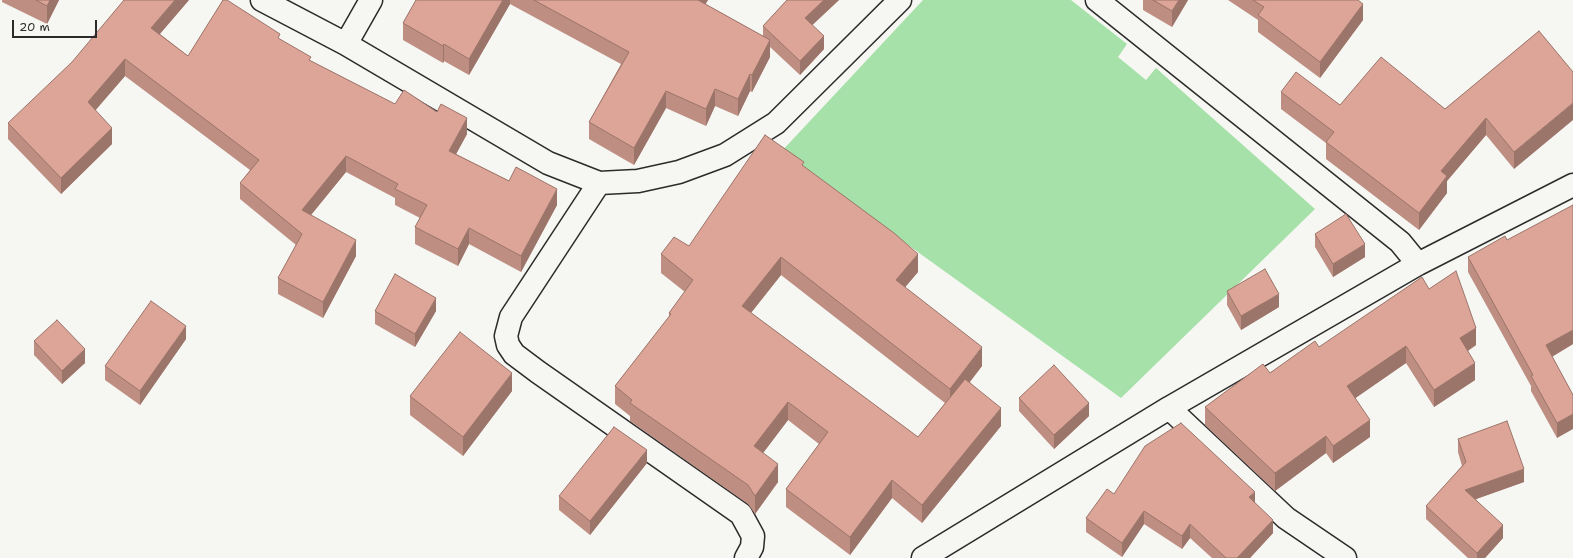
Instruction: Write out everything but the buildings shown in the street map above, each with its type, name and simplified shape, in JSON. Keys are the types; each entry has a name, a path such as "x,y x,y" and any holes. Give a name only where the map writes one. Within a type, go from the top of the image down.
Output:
{"street":[{"path":"262,0 346,44 548,163 598,183 638,180 679,172 725,155 776,123 900,0"},
{"path":"346,44 372,0"},
{"path":"1097,0 1400,242 1418,264"},
{"path":"598,183 511,317 506,336 508,345 514,354 538,372 741,514 753,536 752,547 746,558"},
{"path":"923,558 1170,408 1418,264 1573,185"},
{"path":"1170,408 1286,518 1345,558"}],"green space":[{"path":"923,0 1071,0 1127,44 1118,57 1146,80 1156,68 1315,209 1121,398 780,153"}]}
